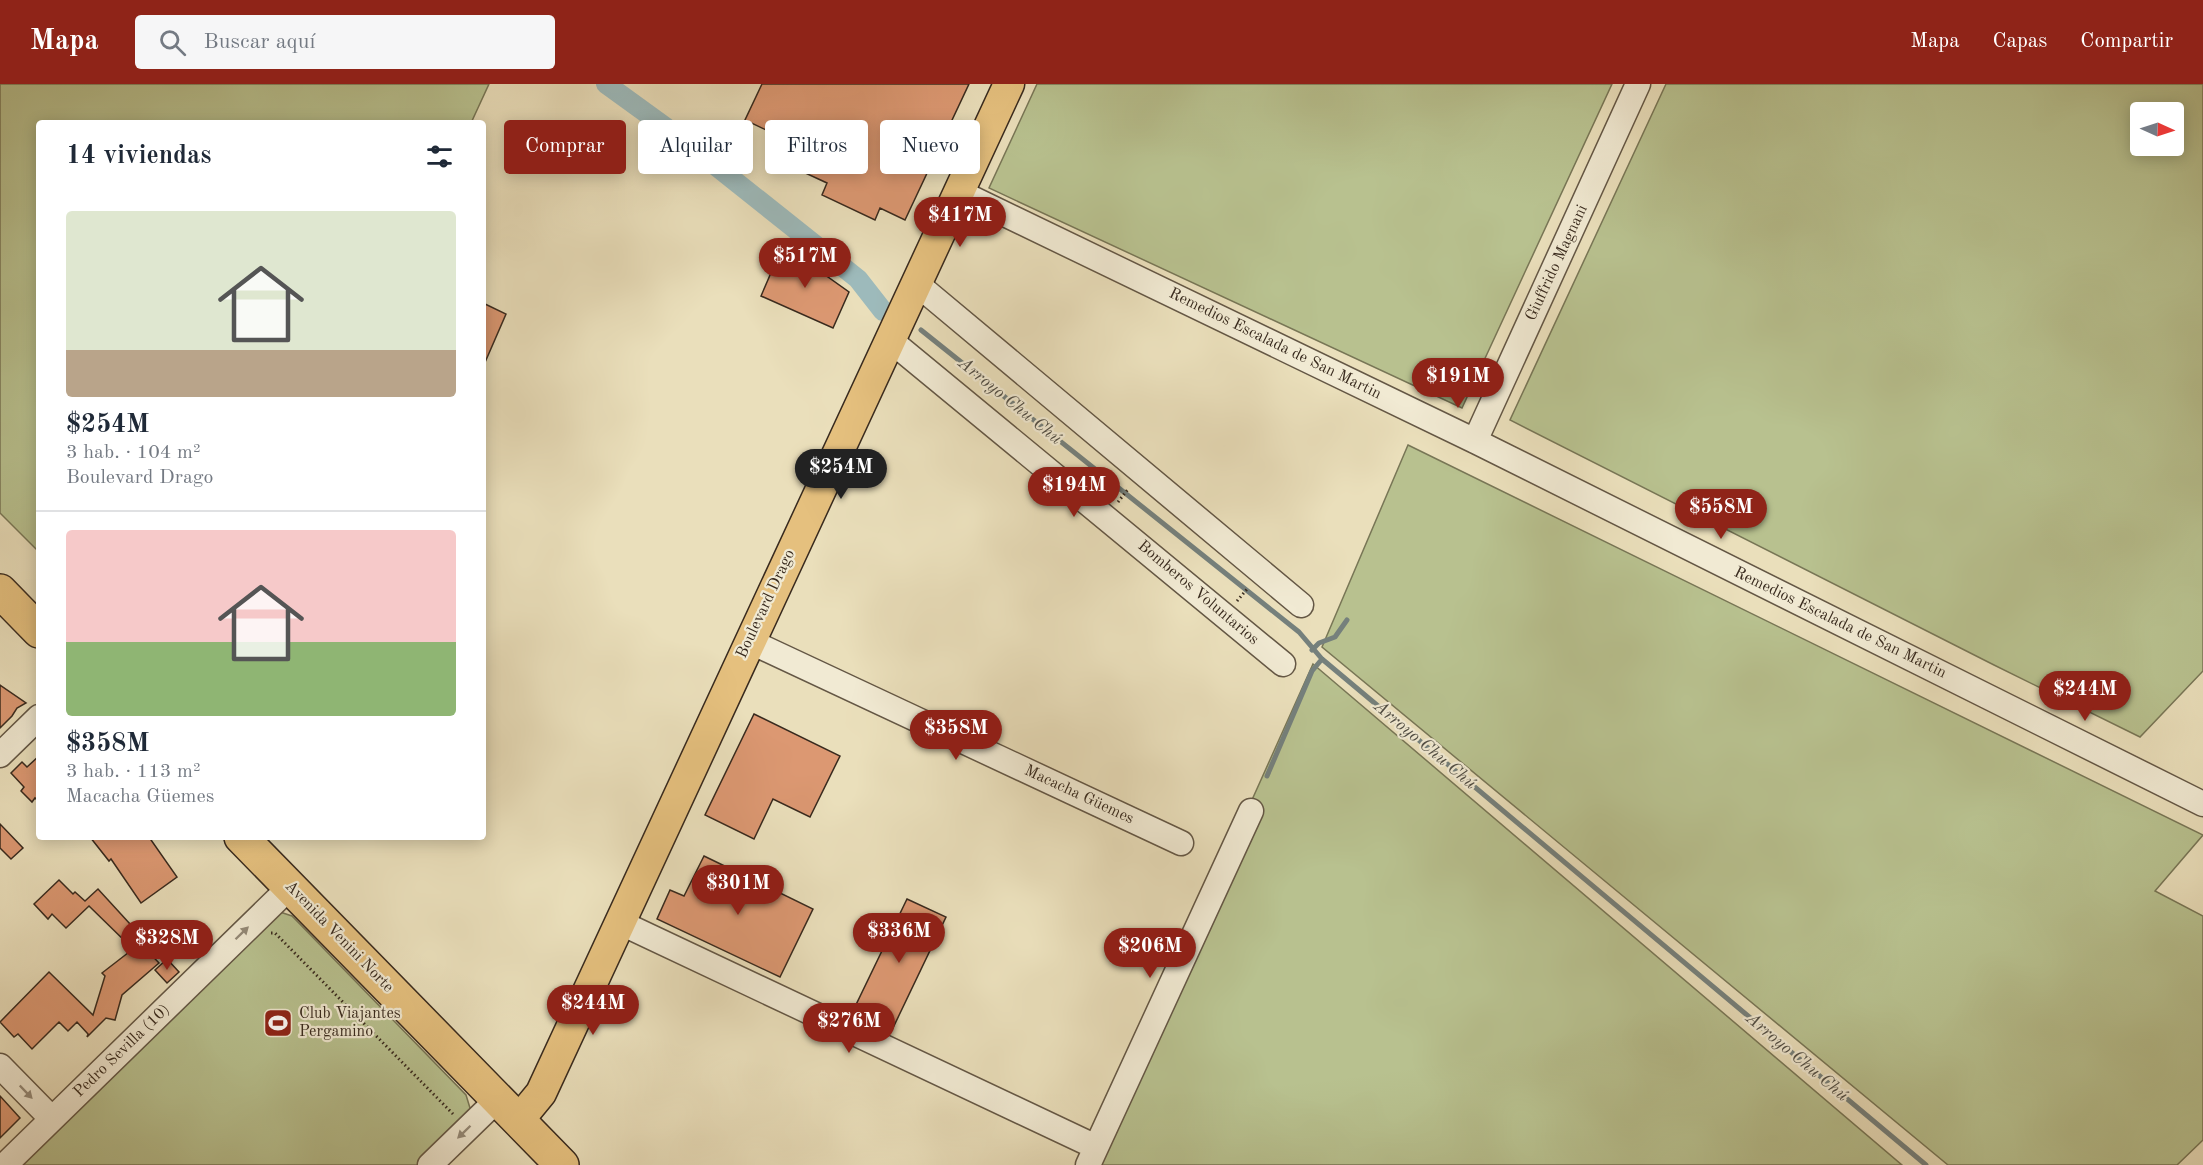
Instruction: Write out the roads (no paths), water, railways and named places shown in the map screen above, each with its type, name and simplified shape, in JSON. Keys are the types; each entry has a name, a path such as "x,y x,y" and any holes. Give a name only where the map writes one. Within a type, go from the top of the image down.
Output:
{"highway":[{"path":"0,591 36,628"},
{"name":"Avenida Venini Norte","path":"244,840 562,1165"}],"main road":[{"name":"Boulevard Drago","path":"508,1110 541,1093 1009,84"}],"street":[{"name":"Giuffrido Magnani","path":"1475,441 1638,84"},
{"name":"Remedios Escalada de San Martin","path":"959,192 1475,441 2203,804"},
{"path":"913,292 1301,606"},
{"name":"Bomberos Voluntarios","path":"891,337 1283,664"},
{"name":"Macacha Güemes","path":"749,641 1181,843"},
{"path":"0,755 36,720"},
{"path":"619,922 1092,1156 1251,811"},
{"name":"Pedro Sevilla (10)","path":"5,1165 290,886"},
{"path":"0,1066 52,1119"},
{"path":"430,1165 462,1133 508,1110"}],"waterway":[{"name":"Arroyo Chu Chú","path":"606,84 682,139 858,279 883,311"},
{"name":"Arroyo Chu Chú","path":"921,330 1299,632 1322,659 1926,1165"},
{"path":"1312,650 1319,643 1335,637 1347,620"},
{"path":"1267,776 1312,671 1322,659"}],"place":[{"name":"Club Viajantes Pergamino","path":"278,1023"}]}
